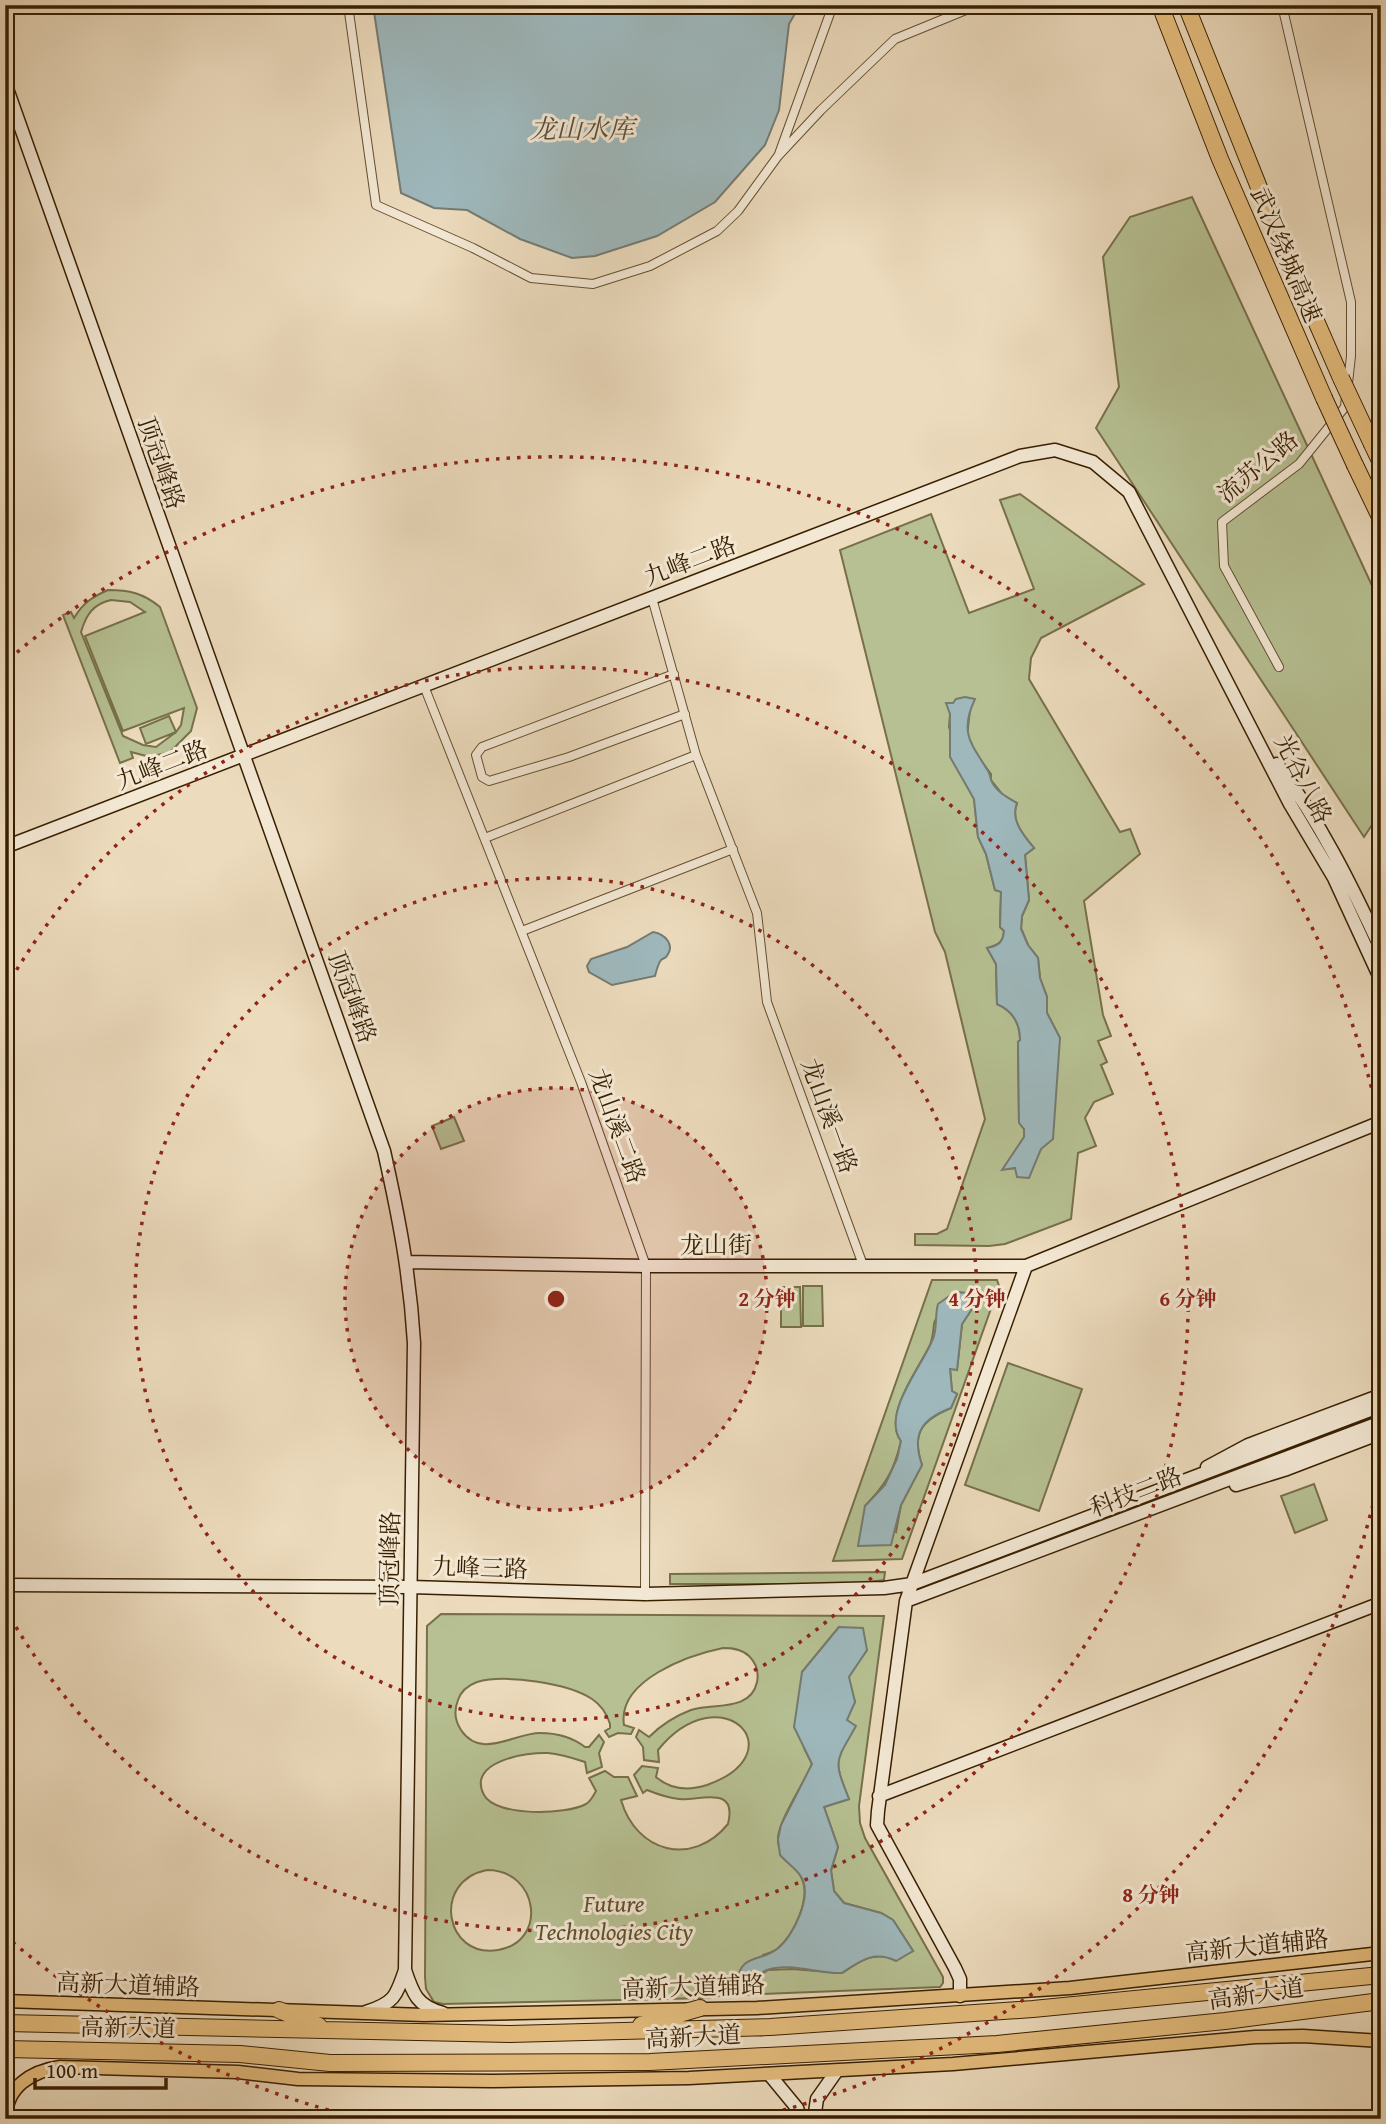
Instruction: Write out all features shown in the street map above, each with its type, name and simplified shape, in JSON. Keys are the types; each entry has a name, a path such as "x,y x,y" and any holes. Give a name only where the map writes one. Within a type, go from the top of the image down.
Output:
{"highway":[{"name":"武汉绕城高速","path":"1160,5 1225,170 1324,398 1381,519"},
{"name":"武汉绕城高速","path":"1186,5 1273,225 1381,463"},
{"name":"高新大道","path":"5,2023 510,2034 770,2027 1033,2009 1381,1975"},
{"path":"1363,1976 1373,2002"},
{"name":"高新大道","path":"5,2049 240,2054 330,2063 650,2062 997,2044 1168,2028 1373,2002"},
{"path":"619,2031 699,2008"},
{"path":"279,2010 331,2030"},
{"path":"1168,2028 1381,2012"},
{"path":"102,2025 102,2050"},
{"path":"770,2027 771,2056"}],"main road":[{"name":"高新大道辅路","path":"5,2001 401,2014 757,2008 1070,1987 1381,1953"},
{"path":"1070,1987 1142,1998"},
{"path":"6,2115 14,2091 27,2077 40,2070 60,2067 238,2072 298,2079 493,2081 689,2078 953,2064 1255,2037 1303,2036 1381,2041"},
{"path":"953,2064 997,2044"},
{"path":"650,2062 689,2078"},
{"path":"325,2079 361,2063"}],"street":[{"path":"348,5 376,205 473,248 531,278 593,284 650,265 717,231 738,211 778,156 821,110 895,39 978,5"},
{"path":"778,156 833,5"},
{"name":"流苏公路","path":"1279,667 1224,566 1222,522 1299,464 1345,407 1351,356 1351,302 1282,5"},
{"name":"顶冠峰路","path":"5,83 384,1151 407,1262 414,1343 405,1970"},
{"name":"九峰二路","path":"5,848 1020,456 1055,450 1093,462 1129,492 1257,735"},
{"name":"龙山溪一路","path":"652,598 696,755 757,913 767,1002 863,1265"},
{"path":"674,674 482,747 476,755 482,777 489,781 569,757 685,714"},
{"name":"龙山溪二路","path":"424,686 582,1082 646,1266 649,1597"},
{"name":"光谷八路","path":"1257,735 1302,797 1339,862 1381,949"},
{"name":"光谷八路","path":"1257,735 1290,804 1334,878 1381,980"},
{"path":"485,838 696,755"},
{"path":"522,930 733,849"},
{"path":"960,1996 960,1979 955,1968 877,1825 879,1796 906,1601 1026,1266 1381,1122"},
{"name":"龙山街","path":"407,1262 646,1266 1026,1266"},
{"path":"1188,1479 1219,1459 1248,1445 1381,1395"},
{"name":"科技二路","path":"912,1584 1381,1406"},
{"name":"科技二路","path":"906,1601 1381,1422"},
{"path":"1194,1493 1266,1477 1381,1433"},
{"name":"九峰三路","path":"5,1585 411,1587 649,1597 912,1584"},
{"path":"879,1796 1381,1603"},
{"path":"366,2012 385,2006 391,2001 398,1991 405,1970"},
{"path":"405,1970 412,1991 419,2001 428,2009 444,2013"},
{"path":"814,2119 817,2099 836,2072"},
{"path":"769,2074 797,2108 801,2119"}],"green space":[{"path":"1192,197 1381,605 1381,811 1364,837 1096,428 1119,387 1103,257 1130,217"},
{"path":"1020,494 1144,584 1041,638 1031,658 1029,679 1120,832 1130,829 1140,854 1084,901 1103,1015 1111,1036 1098,1041 1107,1062 1101,1065 1113,1094 1094,1102 1085,1118 1096,1146 1078,1153 1071,1219 1005,1244 915,1245 915,1234 937,1234 947,1229 985,1119 945,952 935,932 840,550 931,514 969,613 1034,589 1000,500","holes":["970,710 967,737 991,774 991,780 1003,795 1017,803 1016,821 1034,848 1025,855 1029,900 1022,916 1021,928 1028,945 1038,958 1040,978 1047,997 1047,1013 1060,1038 1016,1168 1004,1169 1024,1137 1024,1129 1019,1122 1020,1034 1011,1014 997,1004 996,964 987,948 999,943 1004,931 1000,927 1001,891 995,890 986,854 978,837 974,799 965,781 949,727 950,714"]},
{"path":"108,590 136,593 160,607 197,708 191,731 170,752 150,757 131,752 133,758 120,763 63,615 71,612 74,618 84,604","holes":["111,600 130,602 145,612 85,636 123,731 184,708 181,725 176,732 156,747 143,745 123,736 81,632 85,620 99,604"]},
{"path":"169,716 176,732 146,744 140,728"},
{"path":"454,1117 464,1141 441,1149 432,1126"},
{"path":"932,1280 997,1280 999,1286 902,1559 833,1561","holes":["955,1292 981,1295 962,1324 957,1370 950,1368 952,1391 957,1394 951,1408 933,1417 922,1429 918,1444 922,1465 901,1505 896,1532 865,1506 884,1484 895,1461 901,1441 896,1431 896,1419 904,1392 930,1345 935,1320"]},
{"path":"803,1286 822,1286 823,1326 803,1326"},
{"path":"781,1287 800,1287 801,1327 781,1327"},
{"path":"1008,1363 1082,1389 1039,1511 965,1485"},
{"path":"1314,1484 1327,1520 1295,1533 1281,1496"},
{"path":"885,1572 884,1580 854,1584 670,1584 670,1574"},
{"name":"Future Technologies City","path":"441,1614 884,1616 859,1806 860,1823 865,1838 943,1977 943,1983 940,1987 709,1998 443,2004 434,2002 426,1989 425,1977 427,1626","holes":["839,1627 867,1650 848,1677 855,1702 846,1720 855,1726 838,1761 840,1776 849,1799 824,1807 838,1847 831,1871 834,1891 844,1903 881,1913 893,1920 913,1951 896,1960 881,1956 868,1958 842,1973 768,1970 747,1983 763,1955 777,1949 789,1935 803,1905 804,1885 801,1877 783,1855 778,1844 780,1829 812,1764 804,1748 802,1672","723,1648 734,1649 749,1656 758,1675 753,1692 747,1698 730,1705 691,1710 668,1721 649,1737 639,1730 636,1737 643,1747 644,1760 659,1762 658,1750 682,1728 705,1718 725,1719 740,1726 748,1739 747,1755 734,1771 700,1787 686,1789 668,1785 656,1777 658,1768 642,1766 634,1775 643,1793 647,1790 679,1799 722,1799 727,1803 730,1812 728,1824 714,1838 698,1846 682,1849 667,1848 652,1842 639,1832 628,1818 621,1800 637,1796 628,1777 614,1777 605,1771 589,1778 596,1791 586,1804 576,1808 548,1812 516,1810 491,1802 484,1795 481,1783 484,1774 502,1761 527,1754 553,1754 585,1762 587,1773 602,1767 599,1753 604,1742 599,1735 589,1747 585,1747 564,1736 540,1733 498,1743 478,1743 469,1739 461,1730 456,1715 459,1697 471,1685 503,1679 568,1688 592,1699 601,1707 610,1724 610,1728 605,1731 609,1737 618,1733 631,1734 634,1728 624,1725 625,1709 632,1695 643,1683 675,1664","487,1870 504,1873 518,1881 527,1893 531,1907 530,1921 525,1934 514,1944 498,1950 480,1950 466,1943 456,1932 452,1903 458,1888 469,1877"]}],"water":[{"name":"龙山水库","path":"373,5 800,5 789,24 779,110 765,145 715,202 657,236 595,256 572,258 520,239 467,210 434,208 401,193"},
{"path":"956,699 975,699 968,721 972,745 989,772 994,786 1017,803 1017,822 1034,848 1025,855 1029,900 1022,916 1021,929 1038,958 1040,978 1047,997 1047,1013 1060,1038 1053,1139 1041,1149 1029,1178 1017,1177 1015,1168 1002,1170 1024,1137 1024,1129 1019,1123 1020,1034 1011,1014 997,1004 996,964 987,948 999,943 1004,931 1000,927 1001,892 995,890 986,854 978,837 974,799 950,757 950,714 946,703 953,703"},
{"path":"653,932 662,935 670,948 666,957 661,960 655,976 612,985 589,972 587,966 591,959 627,947"},
{"path":"955,1292 982,1294 962,1324 957,1370 950,1369 952,1391 957,1394 951,1408 926,1422 922,1429 918,1444 922,1465 901,1505 891,1545 858,1546 865,1506 885,1485 897,1459 901,1441 896,1430 896,1416 900,1402 934,1336 938,1304"},
{"path":"839,1627 863,1628 867,1650 849,1677 855,1702 847,1720 856,1726 840,1755 839,1768 849,1799 824,1807 838,1847 831,1870 834,1891 844,1903 881,1913 893,1920 913,1951 896,1961 881,1957 868,1958 842,1973 785,1967 767,1970 749,1981 737,1981 739,1972 747,1962 771,1953 783,1943 800,1914 805,1893 804,1883 798,1872 780,1855 778,1839 781,1825 812,1764 794,1727 802,1672"}]}
